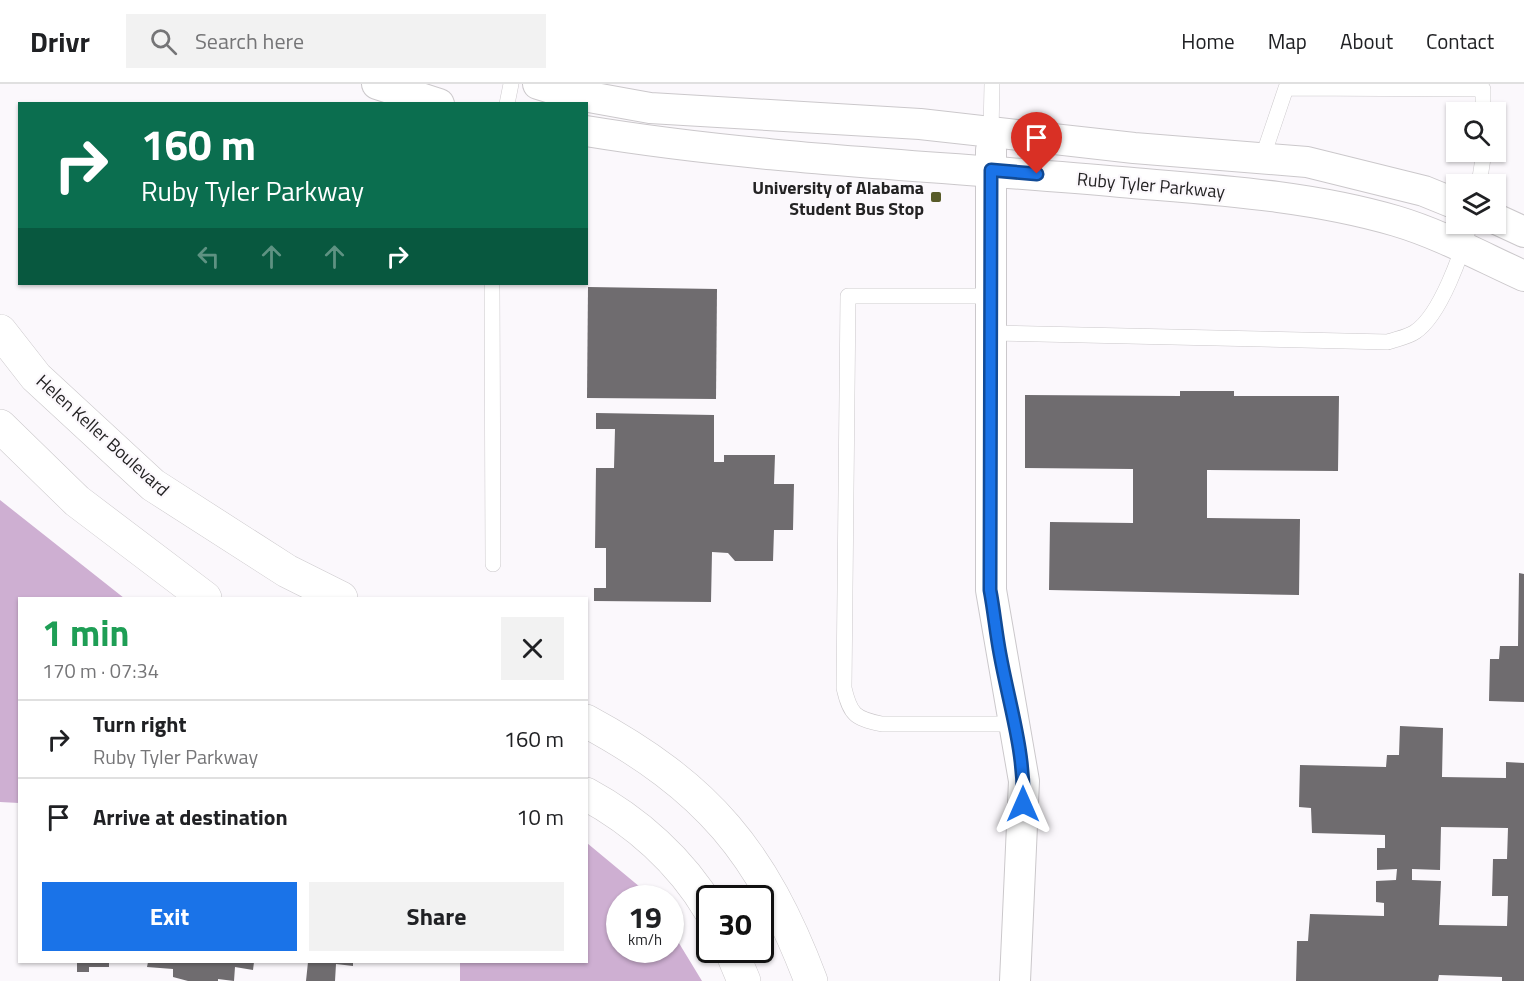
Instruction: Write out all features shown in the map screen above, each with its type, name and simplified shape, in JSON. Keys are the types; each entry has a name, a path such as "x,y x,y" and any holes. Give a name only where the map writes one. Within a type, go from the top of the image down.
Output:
{"street":[{"path":"377,84 433,102"},
{"name":"Ruby Tyler Parkway","path":"538,84 567,93 650,108 809,117 991,132 1134,148 1263,156 1307,162 1366,176 1424,191 1446,200"},
{"name":"Ruby Tyler Parkway","path":"588,131 682,146 831,160 991,170 1267,195 1329,205 1396,222 1467,236 1524,276"},
{"path":"991,132 990,590 1000,653 1016,724 1024,781 1016,981"},
{"path":"1506,224 1524,232"},
{"name":"Helen Keller Boulevard","path":"0,331 36,377 153,485 287,571 339,597"},
{"path":"0,426 77,501 204,597"},
{"path":"588,722 633,746 673,776 735,835 780,905 811,981"},
{"path":"588,795 644,833 683,871 696,890"},
{"path":"736,963 744,981"}],"lane":[{"path":"507,102 511,84"},
{"path":"991,132 992,84"},
{"path":"1263,156 1286,88 1483,89 1483,102"},
{"path":"991,333 1388,342 1415,332 1434,311 1467,236"},
{"path":"492,285 493,564"},
{"path":"991,296 848,296 844,687 849,709 863,720 882,724 1016,724"}],"shaded area":[{"path":"0,500 123,597 18,597 18,803 0,802"},
{"path":"588,844 638,885 606,885 606,963 684,963 684,951 702,981 460,981 460,963 588,963"}],"building":[{"path":"588,287 717,289 716,399 587,398"},
{"path":"1180,391 1234,391 1234,396 1339,396 1338,471 1207,470 1207,518 1300,519 1299,595 1049,590 1050,522 1133,523 1133,469 1025,468 1025,395 1180,396"},
{"path":"596,413 714,415 714,462 724,462 724,455 775,455 774,484 794,484 793,530 774,530 773,561 735,561 728,553 712,552 711,602 594,601 594,588 606,588 606,548 595,548 596,468 614,468 615,429 596,429"},
{"path":"1519,573 1524,574 1524,702 1489,701 1490,659 1499,659 1500,646 1518,646"},
{"path":"1400,726 1443,728 1442,777 1506,778 1506,762 1524,763 1524,981 1502,981 1502,977 1439,975 1438,981 1296,981 1297,941 1308,941 1310,914 1384,916 1384,903 1376,902 1376,881 1396,880 1397,869 1377,870 1377,848 1385,848 1385,835 1312,833 1311,808 1299,807 1300,765 1386,767 1387,755 1399,755","holes":["1441,827 1508,828 1507,859 1493,859 1492,896 1508,896 1507,926 1439,925 1441,881 1412,880 1412,869 1440,870"]},
{"path":"77,963 109,963 109,967 89,967 89,972 77,972"},
{"path":"148,963 254,963 253,970 235,967 234,981 218,979 218,981 188,981 173,977 173,969 147,967"},
{"path":"308,963 353,963 353,966 336,964 335,981 306,981"}],"place":[{"name":"University of Alabama Student Bus Stop","path":"936,197"}],"route":[{"path":"1023,804 1024,781 1016,724 1000,653 990,590 991,170 1037,174"}]}
